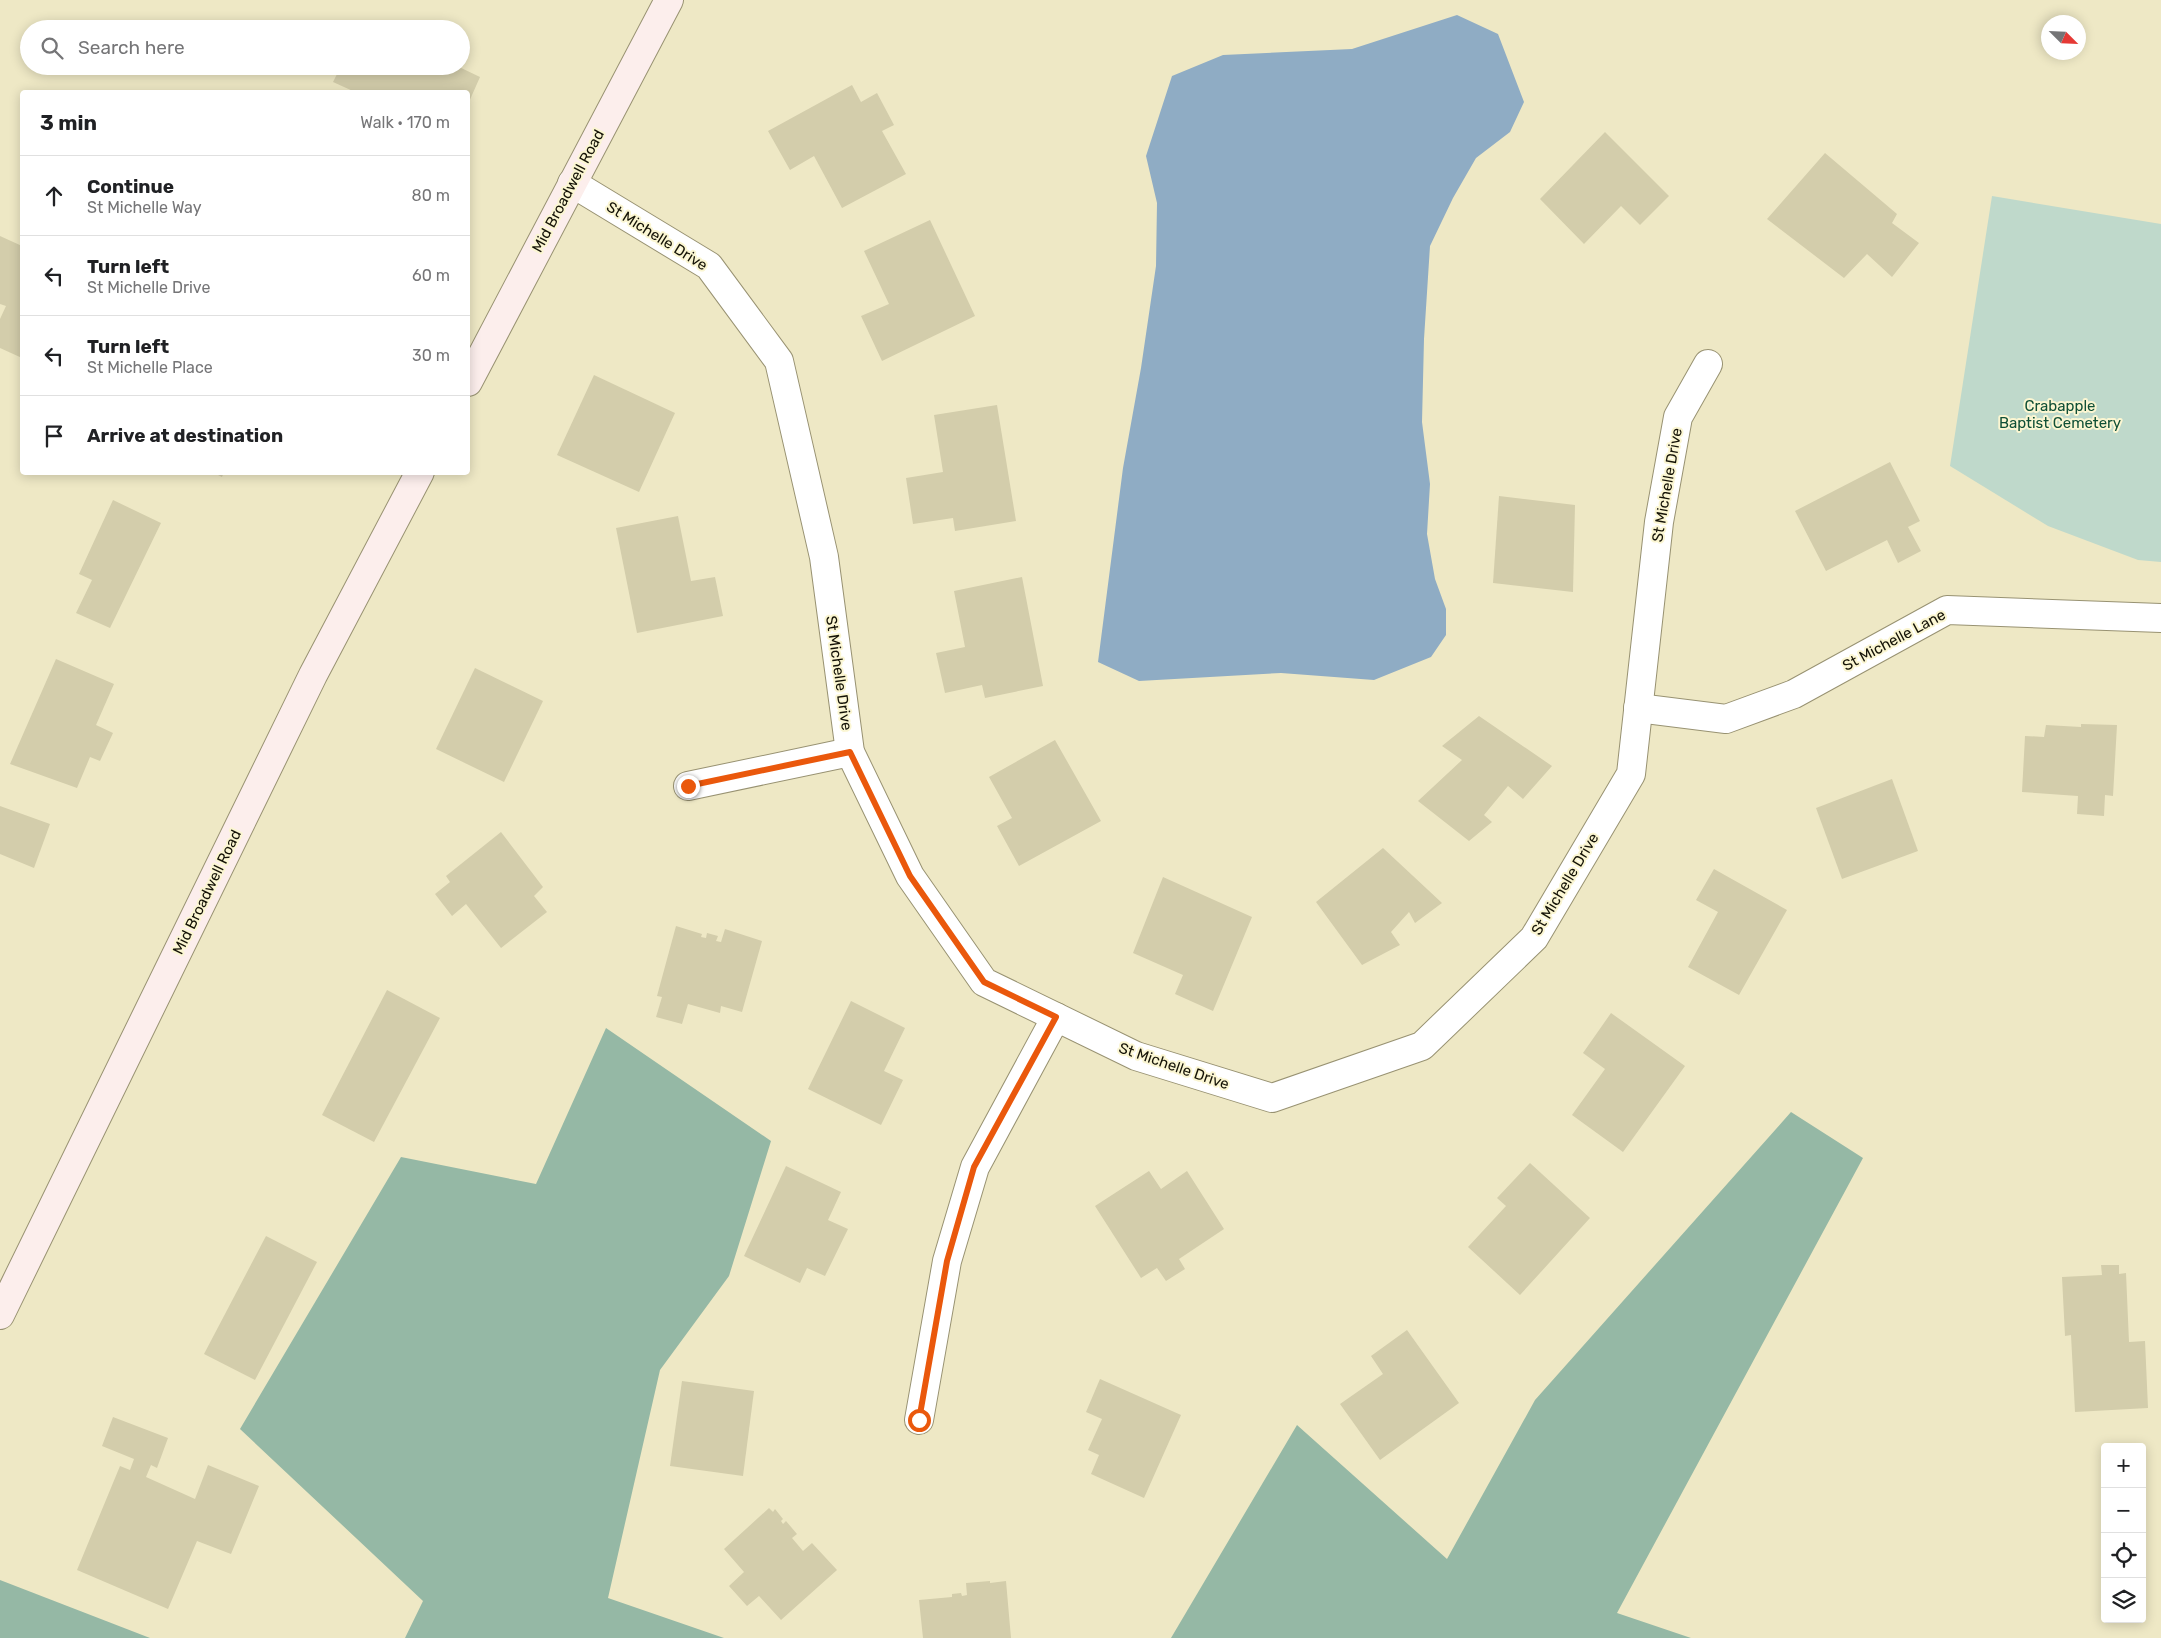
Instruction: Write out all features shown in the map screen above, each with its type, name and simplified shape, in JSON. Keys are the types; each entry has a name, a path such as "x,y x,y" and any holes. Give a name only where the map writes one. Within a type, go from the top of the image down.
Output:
{"street":[{"name":"Mid Broadwell Road","path":"470,378 669,0"},
{"name":"St Michelle Drive","path":"572,183 709,266 779,361 824,558 850,752 910,876 984,982 1136,1056 1272,1098 1422,1046 1534,938 1631,774 1659,522 1678,417 1708,364"},
{"name":"Mid Broadwell Road","path":"0,1315 313,675 418,475"},
{"name":"St Michelle Lane","path":"1638,708 1726,719 1794,694 1947,610 2161,618"},
{"path":"688,786 850,752"},
{"path":"919,1420 947,1261 974,1167 1056,1017"}],"green space":[{"name":"Crabapple Baptist Cemetery","path":"1992,196 2161,224 2161,562 2138,560 2048,526 1950,466"},
{"path":"606,1028 771,1141 729,1276 660,1370 608,1598 724,1638 405,1638 423,1601 240,1429 401,1157 536,1184"},
{"path":"1791,1112 1863,1158 1617,1613 1691,1638 1171,1638 1297,1425 1447,1559 1535,1400"},
{"path":"0,1580 150,1638 0,1638"}],"water":[{"path":"1457,15 1498,34 1524,102 1510,132 1476,158 1453,198 1430,246 1424,339 1422,422 1430,484 1427,534 1435,579 1446,609 1446,635 1431,657 1374,680 1281,673 1139,681 1098,662 1123,468 1141,368 1156,266 1157,203 1146,156 1172,76 1223,55 1352,49"}],"building":[{"path":"470,72 480,77 470,100 470,90 351,90 333,82 336,75 470,75"},
{"path":"852,85 861,102 877,93 894,125 882,131 906,174 842,208 814,156 790,170 768,131"},
{"path":"1605,132 1669,196 1640,225 1621,206 1584,244 1540,199"},
{"path":"1825,153 1897,214 1892,223 1919,243 1892,277 1867,254 1844,278 1767,219"},
{"path":"930,220 975,316 882,361 861,316 889,304 864,251"},
{"path":"0,236 20,245 20,357 0,348 0,319 6,306 0,304"},
{"path":"594,375 675,413 639,492 557,455"},
{"path":"997,405 1016,521 955,531 953,518 913,524 906,478 943,472 934,415"},
{"path":"1890,462 1920,521 1908,527 1921,551 1898,563 1887,540 1826,571 1795,511"},
{"path":"1499,496 1575,505 1573,592 1493,583"},
{"path":"113,500 161,523 110,628 76,613 92,580 79,574"},
{"path":"678,516 691,581 715,577 723,616 637,633 616,528"},
{"path":"1022,577 1043,686 985,698 982,685 945,693 936,653 965,647 954,591"},
{"path":"56,659 114,684 96,725 113,733 100,761 90,757 77,788 10,764"},
{"path":"475,668 543,701 504,782 436,749"},
{"path":"1479,716 1552,766 1523,799 1508,786 1484,815 1492,822 1469,841 1418,801 1462,760 1442,746"},
{"path":"2081,724 2117,725 2113,796 2105,795 2104,816 2077,814 2078,796 2022,792 2025,736 2044,737 2046,725 2081,727"},
{"path":"1055,740 1101,821 1019,866 997,826 1012,818 989,777"},
{"path":"1892,779 1918,851 1842,879 1816,808"},
{"path":"0,806 50,824 34,868 0,854"},
{"path":"501,832 543,887 534,896 547,912 501,948 466,904 452,916 435,894 450,882 446,876"},
{"path":"1383,848 1442,903 1415,923 1409,912 1391,932 1400,945 1362,965 1316,902"},
{"path":"1714,869 1787,910 1739,995 1688,967 1718,912 1696,900"},
{"path":"1163,877 1252,917 1213,1011 1175,994 1183,975 1133,953"},
{"path":"676,926 702,934 701,937 706,938 707,933 718,936 716,941 721,942 725,929 762,941 742,1012 721,1006 720,1013 688,1004 682,1024 656,1017 662,997 657,996"},
{"path":"387,990 440,1018 374,1142 322,1115"},
{"path":"851,1001 905,1028 884,1071 903,1080 881,1125 808,1089"},
{"path":"1611,1013 1685,1066 1623,1152 1572,1115 1605,1069 1583,1053"},
{"path":"1530,1163 1590,1218 1520,1295 1468,1247 1506,1206 1497,1198"},
{"path":"786,1166 841,1192 828,1220 848,1229 825,1276 807,1268 800,1283 744,1256"},
{"path":"1149,1171 1161,1189 1187,1171 1224,1229 1179,1259 1185,1269 1166,1281 1157,1268 1141,1278 1095,1206"},
{"path":"266,1236 317,1262 255,1380 204,1354"},
{"path":"2101,1265 2119,1265 2119,1274 2126,1273 2129,1342 2145,1341 2148,1408 2075,1412 2071,1335 2065,1336 2062,1277 2102,1275"},
{"path":"1407,1330 1459,1403 1380,1460 1340,1404 1383,1374 1371,1356"},
{"path":"1100,1379 1181,1415 1144,1498 1091,1474 1099,1455 1088,1450 1102,1419 1086,1412"},
{"path":"682,1381 754,1391 743,1476 670,1466"},
{"path":"113,1417 168,1438 157,1468 151,1465 146,1477 195,1499 208,1465 259,1486 231,1554 197,1541 168,1609 77,1570 120,1466 130,1470 134,1459 102,1446"},
{"path":"769,1508 773,1512 775,1509 783,1519 781,1521 783,1524 786,1521 797,1534 792,1538 803,1551 812,1543 837,1570 781,1620 759,1596 747,1606 729,1586 744,1572 724,1549"},
{"path":"990,1581 990,1583 1006,1581 1011,1638 923,1638 919,1600 952,1597 952,1594 961,1593 962,1596 967,1595 966,1583"}],"route":[{"path":"688,786 850,752 910,876 984,982 1056,1017 974,1167 947,1261 919,1420"}]}
